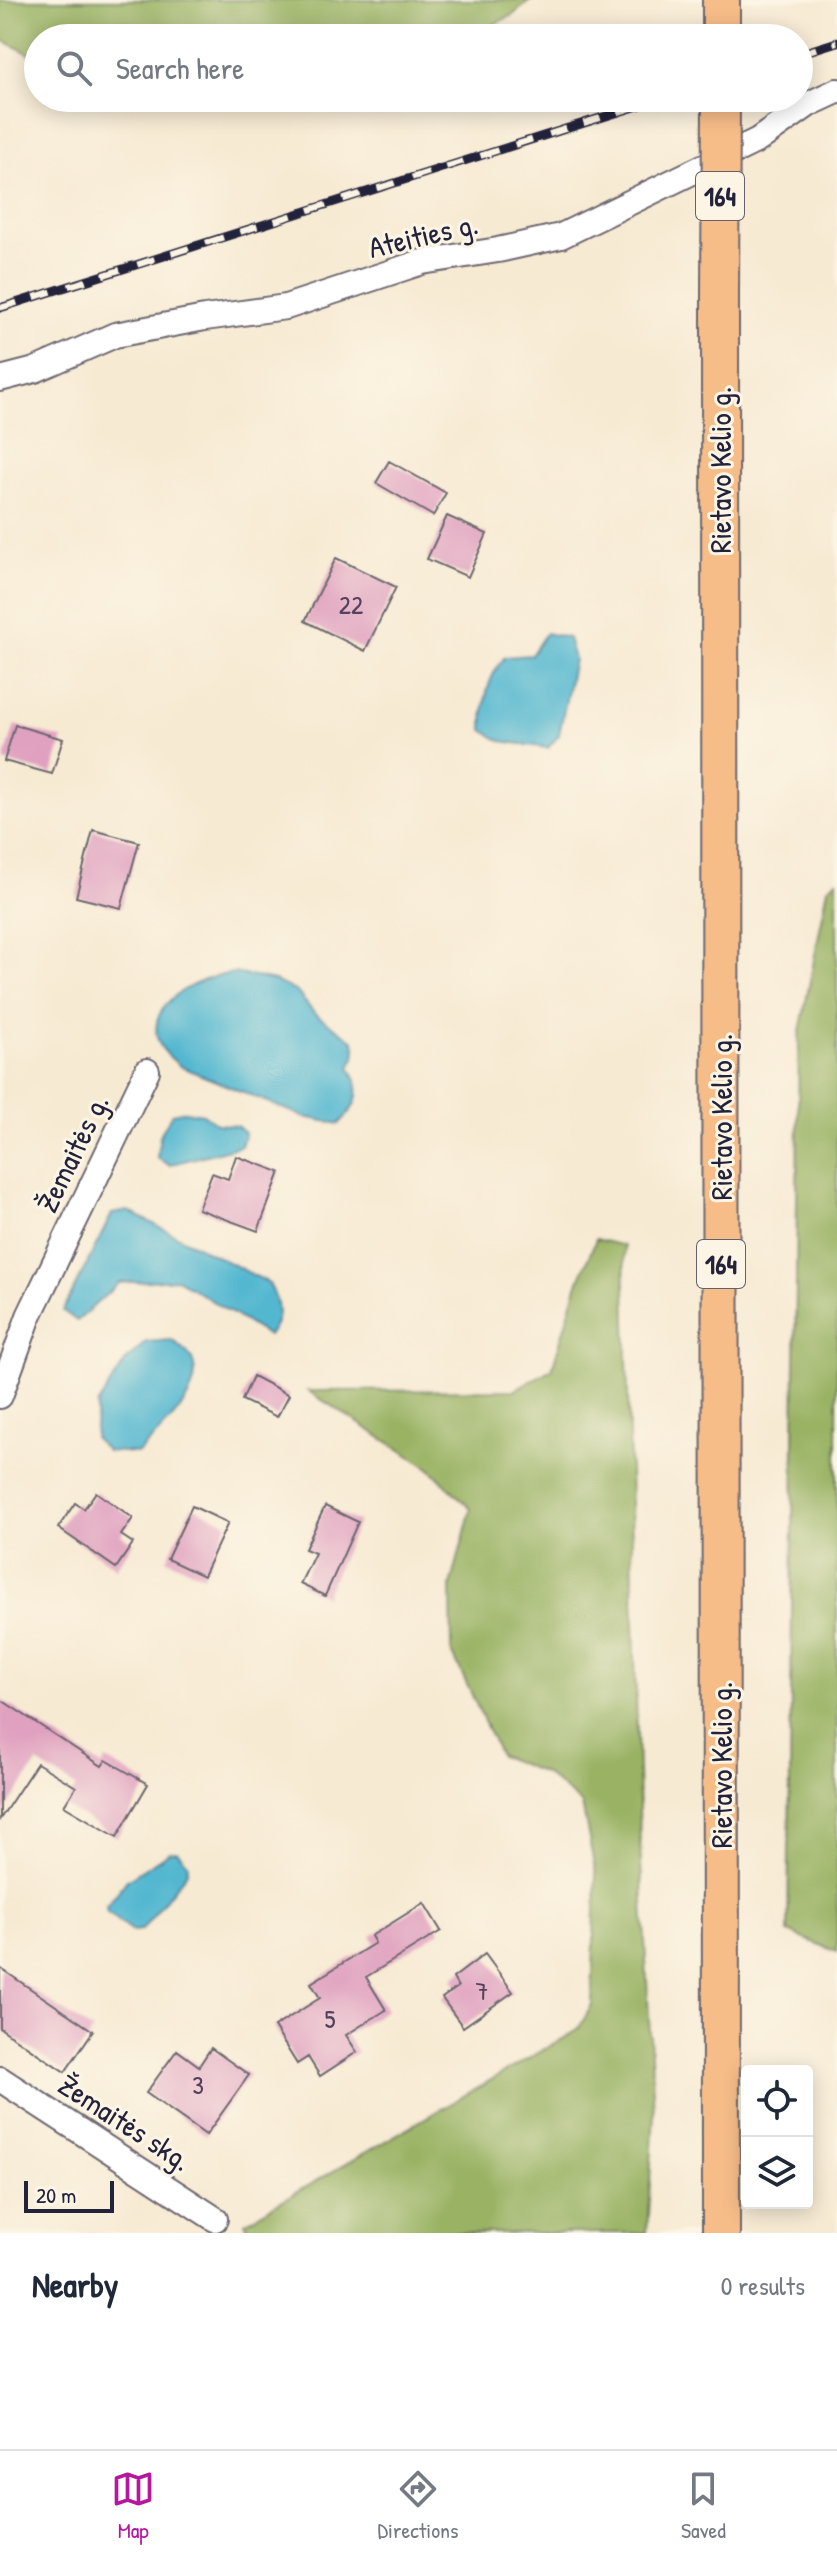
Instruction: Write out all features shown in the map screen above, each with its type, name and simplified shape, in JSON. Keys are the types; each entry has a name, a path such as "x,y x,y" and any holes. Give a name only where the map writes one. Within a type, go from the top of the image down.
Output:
{"main road":[{"path":"721,0 721,24"},
{"name":"Rietavo Kelio g.","path":"721,112 721,2233"}],"street":[{"name":"Ateities g.","path":"813,102 837,91"},
{"name":"Ateities g.","path":"0,379 35,370 115,335 286,307 422,262 561,236 758,140 798,112"},
{"name":"Žemaitės g.","path":"0,1396 29,1316 147,1071"},
{"name":"Žemaitės skg.","path":"0,2079 215,2219"}],"green space":[{"path":"0,0 531,0 513,15 495,24 24,24 24,51 0,39"},
{"path":"837,880 837,1952 788,1932 799,1037 828,888"},
{"path":"596,1239 624,1246 640,1844 654,2113 647,2233 250,2233 245,2222 578,2030 592,2005 596,1874 582,1804 544,1773 500,1756 452,1652 451,1586 471,1509 429,1468 308,1391 514,1390 552,1369 577,1286"}],"water":[{"path":"546,633 568,638 574,659 559,735 548,748 501,741 483,730 490,682 505,657 531,655"},
{"path":"234,973 275,981 297,992 314,1013 354,1041 356,1054 350,1068 357,1084 356,1098 339,1124 304,1117 181,1067 164,1050 157,1037 157,1023 170,1000 194,984"},
{"path":"184,1111 203,1114 217,1124 237,1126 245,1133 241,1146 169,1165 157,1158 160,1135 172,1114"},
{"path":"128,1211 269,1283 278,1316 268,1336 177,1279 119,1283 77,1321 63,1311 112,1214"},
{"path":"172,1340 190,1355 195,1371 188,1397 169,1422 138,1453 107,1451 94,1438 97,1405 125,1362 146,1342"},
{"path":"177,1851 188,1863 187,1872 142,1930 132,1931 107,1912 106,1906 127,1880 170,1852"}],"building":[{"path":"389,461 446,493 433,516 376,483"},
{"path":"447,516 487,534 468,577 427,559"},
{"path":"336,558 396,587 365,651 305,621"},
{"path":"15,725 63,739 52,774 4,761"},
{"path":"93,830 139,842 121,908 76,897"},
{"path":"236,1156 280,1172 258,1231 198,1209 212,1173 228,1179"},
{"path":"253,1376 289,1395 277,1417 242,1400"},
{"path":"96,1492 133,1518 121,1535 133,1543 116,1568 58,1528 75,1503 84,1509"},
{"path":"192,1506 228,1523 203,1576 167,1559"},
{"path":"325,1506 358,1522 325,1596 300,1584 315,1553 305,1549"},
{"path":"0,1699 102,1766 106,1760 148,1784 117,1837 64,1806 76,1787 37,1763 0,1819"},
{"path":"424,1903 441,1931 366,1977 386,2010 346,2035 357,2052 320,2076 308,2057 297,2064 274,2027 320,1998 311,1983 375,1943 371,1936"},
{"path":"485,1954 513,1992 463,2027 442,1998 458,1987 453,1978"},
{"path":"0,1968 93,2031 65,2072 0,2028"},
{"path":"211,2048 249,2075 206,2135 146,2093 177,2050 199,2066"}],"railway":[{"path":"813,50 837,42"},
{"path":"0,308 619,112"}]}
